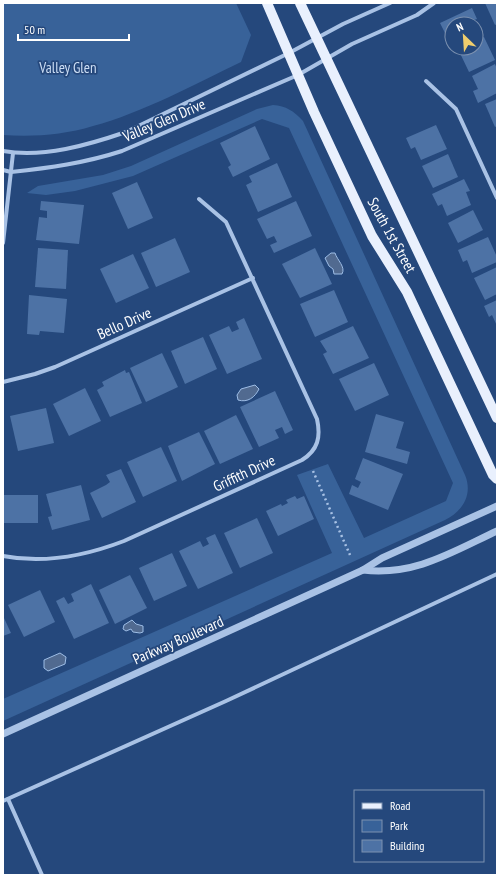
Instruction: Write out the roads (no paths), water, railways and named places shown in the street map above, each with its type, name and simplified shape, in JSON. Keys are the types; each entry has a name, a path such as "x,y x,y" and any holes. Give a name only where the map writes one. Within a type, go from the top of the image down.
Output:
{"main road":[{"name":"South 1st Street","path":"267,3 298,75 372,236 407,292 492,475 497,479"},
{"name":"South 1st Street","path":"300,3 497,418"}],"street":[{"name":"Valley Glen Drive","path":"3,152 39,152 78,146 126,132 289,54 343,24 390,3"},
{"name":"Valley Glen Drive","path":"3,170 11,172 41,169 94,160 122,151 298,75 352,44 417,15 434,3"},
{"path":"426,81 456,109 497,198"},
{"path":"3,243 13,153"},
{"name":"Griffith Drive","path":"3,556 54,559 97,551 124,541 302,460 314,450 319,439 317,419 253,278 226,222 199,198"},
{"name":"Bello Drive","path":"3,382 55,367 253,278"},
{"name":"Parkway Boulevard","path":"3,734 364,570 382,558 497,506"},
{"name":"Parkway Boulevard","path":"364,570 380,572 408,569 431,561 497,531"},
{"path":"3,801 226,701 497,574"},
{"path":"8,799 42,875"}],"park label":[{"name":"Valley Glen","path":"68,67"}]}
